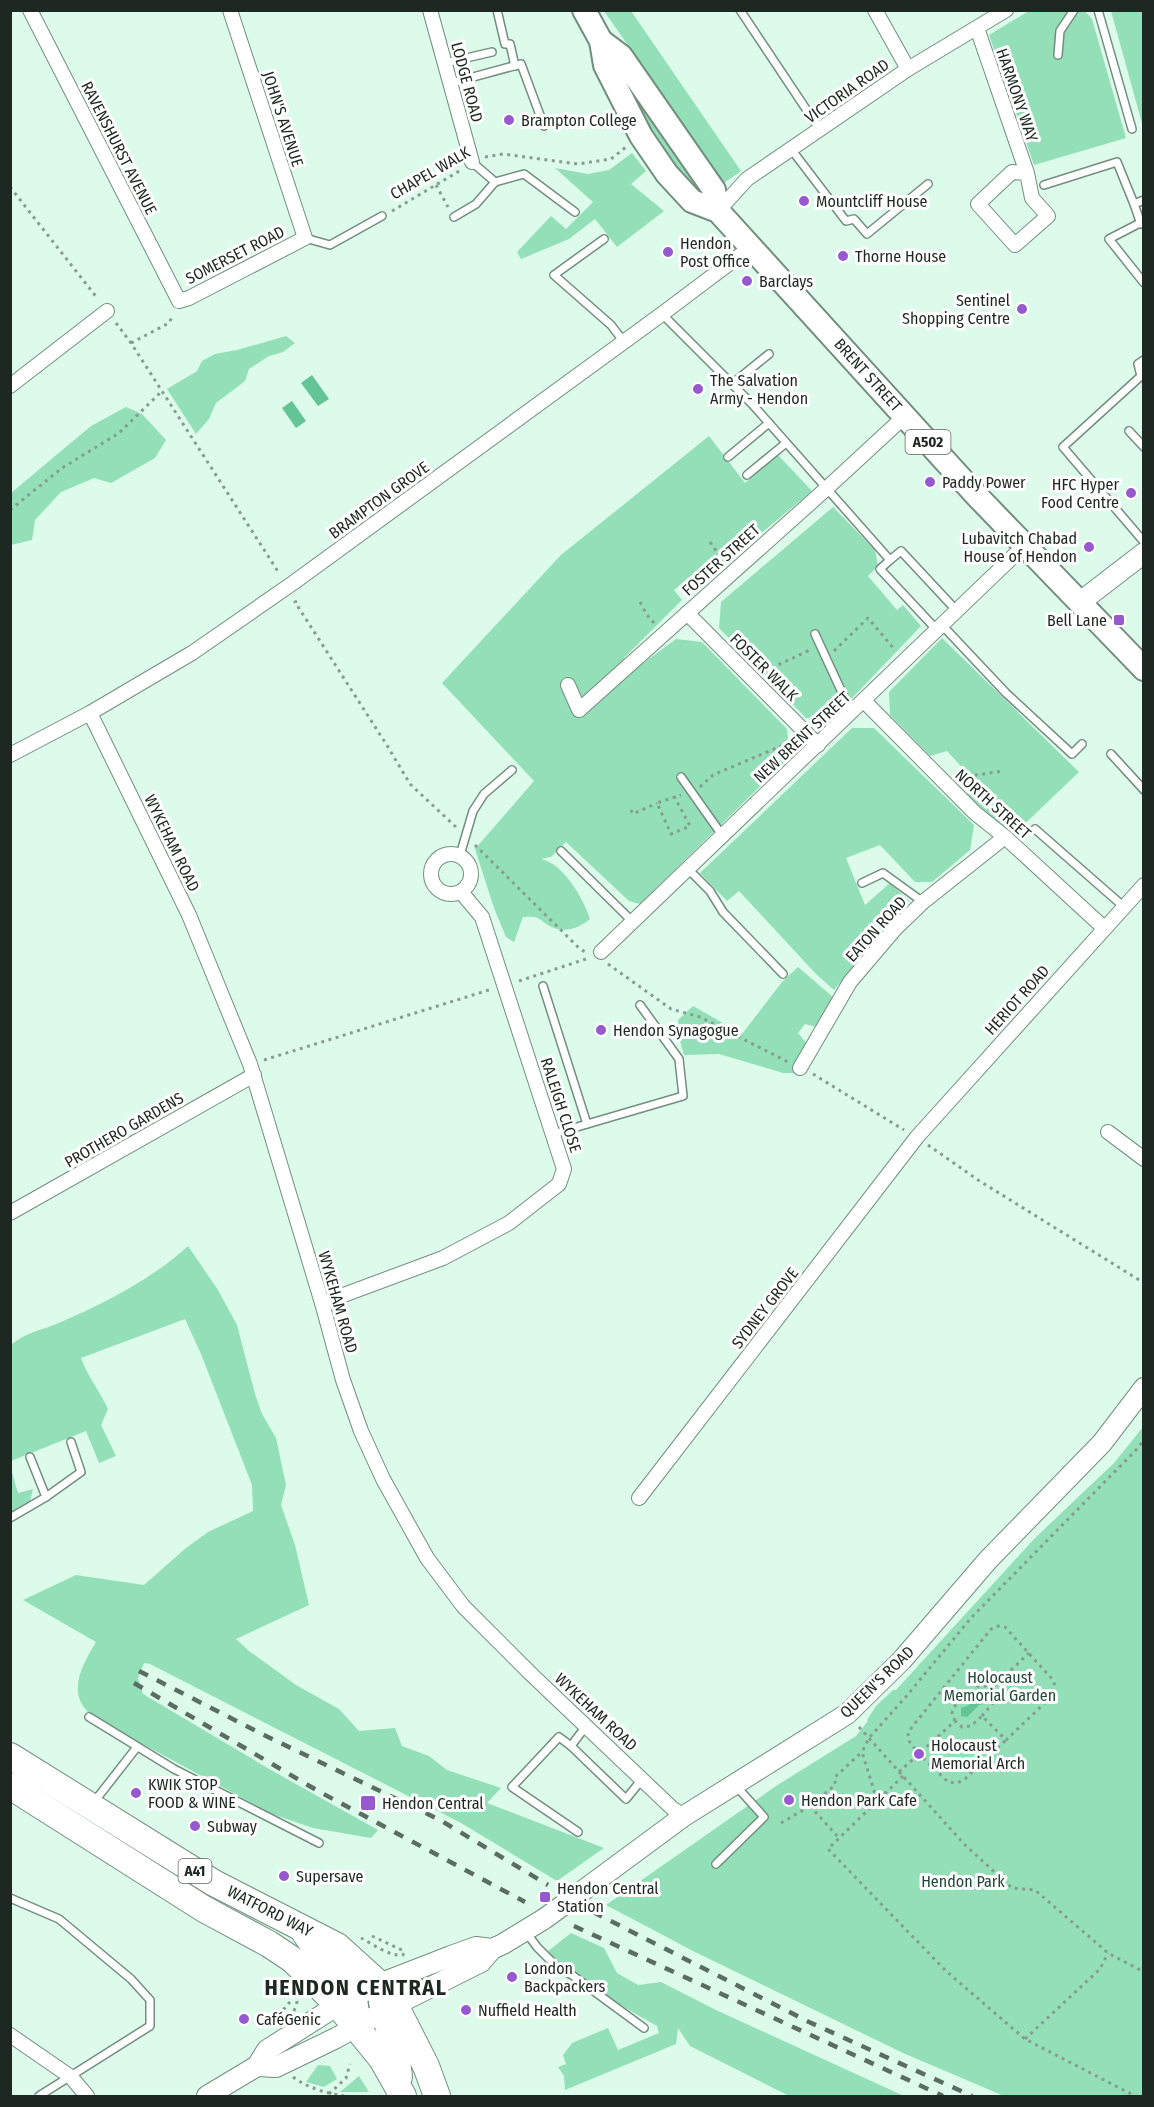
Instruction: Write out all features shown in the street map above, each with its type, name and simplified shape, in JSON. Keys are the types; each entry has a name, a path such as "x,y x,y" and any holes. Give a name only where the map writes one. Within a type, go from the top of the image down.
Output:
{"highway":[{"name":"WATFORD WAY","path":"10,1756 214,1883 337,1946 380,1984"},
{"name":"WATFORD WAY","path":"10,1786 204,1909 269,1944 293,1960 346,2002 356,2027"},
{"path":"301,1928 347,1984 346,2002"},
{"path":"380,1984 389,2008 402,2095"},
{"path":"389,2008 426,2066 437,2097"},
{"name":"A41","path":"356,2027 382,2059 402,2095"}],"main road":[{"name":"BRENT STREET","path":"584,10 601,41 604,65 641,136 667,174 692,201 718,210 977,496 1143,669"},
{"name":"BRENT STREET","path":"601,41 621,56 714,190 718,210"},
{"path":"1079,603 1143,553"},
{"name":"QUEEN'S ROAD","path":"492,1949 476,1947 380,1984 267,2050 257,2066 276,2067 481,1962 492,1949 544,1919 684,1816 847,1714 902,1660 988,1560 1102,1443 1143,1388"},
{"path":"207,2097 257,2066"}],"street":[{"name":"RAVENSHURST AVENUE","path":"30,10 179,301"},
{"name":"JOHN'S AVENUE","path":"230,10 304,238"},
{"name":"LODGE ROAD","path":"430,10 472,162"},
{"path":"875,10 908,69"},
{"name":"VICTORIA ROAD","path":"718,210 747,179 908,69 1005,10"},
{"name":"HARMONY WAY","path":"977,28 1027,173 1032,198 1048,216 1015,245 978,204 1012,172 1027,173"},
{"name":"SOMERSET ROAD","path":"179,301 189,298 304,238"},
{"name":"BRAMPTON GROVE","path":"10,755 90,713 192,653 293,583 751,247"},
{"path":"10,386 106,311"},
{"name":"FOSTER STREET","path":"568,685 579,710 905,416"},
{"name":"NEW BRENT STREET","path":"600,957 813,740 864,701 938,626 1024,546"},
{"name":"FOSTER WALK","path":"687,613 813,740"},
{"name":"NORTH STREET","path":"864,701 962,800 1104,928"},
{"name":"WYKEHAM ROAD","path":"90,713 189,915 252,1070 343,1380 361,1431 383,1479 427,1558 463,1606 673,1809 684,1816"},
{"name":"EATON ROAD","path":"801,1068 850,982 895,929 922,902 1005,837"},
{"path":"445,854 460,855 468,862 472,875 470,882 461,892 447,894 440,891 432,880 431,873 438,858 445,854"},
{"name":"RALEIGH CLOSE","path":"322,1303 444,1257 509,1223 559,1184 564,1168 482,917 461,892"},
{"name":"HERIOT ROAD","path":"916,1137 1123,906 1141,893"},
{"name":"PROTHERO GARDENS","path":"10,1213 252,1070"},
{"path":"1108,1132 1143,1159"},
{"name":"SYDNEY GROVE","path":"639,1498 916,1137"},
{"path":"10,2035 71,2077 87,2097"}],"lane":[{"path":"497,10 505,44 510,44 515,66"},
{"path":"740,10 820,130"},
{"path":"1058,55 1060,31 1074,10"},
{"path":"1098,10 1132,129"},
{"path":"445,63 492,52"},
{"path":"450,82 521,64 544,126"},
{"path":"791,149 846,221 854,219 867,234 928,184"},
{"path":"472,162 495,182"},
{"path":"1044,186 1117,162 1142,224 1109,239 1143,283"},
{"path":"453,217 476,204 495,182 524,174 575,212"},
{"path":"1134,204 1143,200"},
{"name":"CHAPEL WALK","path":"304,238 330,245 382,216"},
{"path":"604,239 554,275 610,326 624,342"},
{"path":"662,314 769,423 890,560"},
{"path":"732,384 769,354"},
{"path":"1143,360 1138,364 1142,378 1063,447 1143,542"},
{"path":"728,457 769,423"},
{"path":"1130,431 1143,447"},
{"path":"747,476 786,443"},
{"path":"956,610 902,551 880,569 1006,693 1072,754 1082,744"},
{"path":"815,634 851,712"},
{"path":"1111,754 1143,790"},
{"path":"460,855 473,811 484,794 512,770"},
{"path":"681,777 722,835"},
{"path":"1035,829 1123,906"},
{"path":"561,851 633,922"},
{"path":"687,868 710,891 723,912 783,974"},
{"path":"862,883 883,873 922,902"},
{"path":"543,986 587,1124"},
{"path":"553,1134 683,1096 679,1059 640,1005"},
{"path":"10,1518 81,1473 70,1442"},
{"path":"30,1457 46,1497"},
{"path":"89,1718 174,1769 319,1843"},
{"path":"571,1746 586,1726"},
{"path":"578,1832 512,1787 559,1737 626,1799 643,1778"},
{"path":"91,1806 137,1747"},
{"path":"716,1864 764,1817 735,1784"},
{"path":"10,1898 59,1919 131,1979 150,2000 150,2026 39,2097"},
{"path":"525,1931 557,1967 572,1975 644,2028"}],"path":[{"name":"CHAPEL WALK","path":"382,216 472,162 489,156 503,154 578,164 611,159 641,136"},
{"path":"436,185 453,217"},
{"path":"10,187 131,343 278,574 284,570 293,583 302,597 295,602 410,784 578,947 600,957 671,1009 700,1017 845,1092 978,1180 1143,1282"},
{"path":"131,343 169,323 179,301"},
{"path":"10,510 62,468 119,433 161,392"},
{"path":"710,542 731,573"},
{"path":"640,602 647,615 663,634"},
{"path":"826,659 868,618 904,660"},
{"path":"751,678 820,645"},
{"path":"631,810 633,814 674,796 693,793 713,775 813,740"},
{"path":"962,800 967,795 970,776 1003,771"},
{"path":"657,803 671,834 690,826 674,796"},
{"path":"252,1070 504,986 600,957"},
{"path":"781,1823 810,1806 835,1785 835,1777 862,1752 868,1738 904,1699 971,1618 1075,1514 1143,1440"},
{"path":"998,1626 1005,1627 1053,1680 1055,1686 1051,1697 1006,1740 957,1783 948,1782 919,1754 909,1741 908,1733 991,1629 998,1626"},
{"path":"990,1689 1029,1653"},
{"path":"978,1686 986,1686 994,1696 993,1703 982,1716 971,1726 962,1727 955,1721 952,1713 955,1706 978,1686"},
{"path":"982,1716 1006,1740"},
{"path":"899,1772 955,1721"},
{"path":"858,1726 964,1845 1012,1888 1035,1890 1108,1953 1143,1972"},
{"path":"862,1752 877,1800"},
{"path":"903,1776 828,1849 946,1971 1025,2038 1135,2097"},
{"path":"810,1806 839,1838"},
{"path":"354,1934 393,1954 403,1955 404,1951 372,1936"},
{"path":"1025,2038 1100,1969 1108,1953"},
{"path":"271,1980 290,1997 291,2003 287,2008 275,2015 279,2021"},
{"path":"289,2016 296,2007"},
{"path":"329,2094 346,2078 350,2064"},
{"path":"289,2074 302,2084 344,2097"}],"green space":[{"path":"604,11 631,11 741,171 724,183"},
{"path":"1029,11 1085,11 1092,19 1126,138 1034,165 989,35"},
{"path":"1111,11 1143,11 1143,127"},
{"path":"613,57 711,192 698,196 648,137"},
{"path":"632,153 646,171 631,184 664,211 617,247 595,219 569,239 521,259 517,252 551,216 566,229 593,202 555,168 588,174 609,170"},
{"path":"286,336 295,343 283,352 269,356 249,369 245,381 216,403 209,419 196,434 167,389 197,371 202,361 215,354"},
{"path":"126,407 142,414 166,440 155,458 111,483 94,478 61,492 35,520 32,540 11,545 11,493 91,426"},
{"path":"709,436 745,483 778,455 812,491 712,574 704,565 674,590 682,600 624,658 634,670 676,639 702,642 787,729 790,757 640,904 629,901 566,842 551,857 541,859 557,868 572,883 590,919 578,927 564,930 549,926 538,918 523,917 514,942 506,937 475,849 534,781 442,683 561,555"},
{"path":"833,507 875,550 878,566 868,576 897,610 903,605 921,626 835,716 806,718 719,628 721,602"},
{"path":"942,638 1079,772 1012,836 967,795 970,776 947,751 930,756 890,715 889,692"},
{"path":"852,728 874,728 974,825 970,850 932,882 915,882 880,845 846,858 865,905 890,883 909,901 834,990 816,974 739,891 727,901 700,873"},
{"path":"798,967 833,997 816,1027 805,1024 798,1033 809,1046 806,1073 783,1073 719,1054 684,1055 678,1020 693,1006 742,1034 782,982"},
{"path":"188,1246 218,1290 237,1325 255,1394 262,1414 276,1438 286,1485 281,1505 295,1545 309,1605 236,1639 296,1685 339,1709 359,1731 395,1728 402,1746 429,1756 447,1770 501,1788 487,1803 604,1848 557,1881 461,1823 150,1664 144,1663 138,1678 143,1694 378,1830 371,1838 313,1828 272,1814 98,1720 81,1703 78,1694 80,1676 96,1642 23,1600 76,1575 144,1585 208,1532 253,1511 252,1485 185,1319 81,1358 108,1409 101,1425 116,1456 99,1463 86,1431 11,1461 11,1345 29,1334 78,1315 128,1289 159,1269"},
{"name":"Hendon Park","path":"1143,1427 1143,2096 1004,2096 903,2053 693,1951 606,1905 776,1786 856,1736 876,1706 893,1690 896,1690 1035,1538 1114,1463"},
{"path":"11,1469 18,1493 33,1489 30,1502 11,1512"},
{"path":"571,1933 604,1948 617,1973 638,1985 661,1982 716,2010 904,2096 789,2096 690,2046 678,2028 676,2044 565,2090 564,2076 558,2067 566,2064 563,2055 572,2043 608,2028 618,2050 659,2033 657,2026 570,1973 547,1952"},
{"path":"318,2065 330,2066 337,2079 324,2087 306,2082"},
{"path":"359,2076 369,2092 340,2092"}],"shaded area":[{"path":"312,375 329,399 318,406 301,383"},
{"path":"292,401 306,421 296,428 282,408"},
{"path":"977,1694 986,1695 985,1704 979,1705 967,1717 961,1716 961,1708 969,1705"}],"railway":[{"path":"139,1671 264,1735 440,1820 548,1885"},
{"path":"134,1683 318,1791 525,1902"},
{"path":"593,1912 809,2022 972,2096"},
{"path":"574,1926 943,2096"}],"place":[{"name":"Brampton College","path":"509,120"},
{"name":"Mountcliff House","path":"804,201"},
{"name":"Hendon Post Office","path":"668,252"},
{"name":"Thorne House","path":"843,256"},
{"name":"Barclays","path":"747,281"},
{"name":"Sentinel Shopping Centre","path":"1022,309"},
{"name":"The Salvation Army - Hendon","path":"698,389"},
{"name":"Paddy Power","path":"930,482"},
{"name":"HFC Hyper Food Centre","path":"1131,493"},
{"name":"Lubavitch Chabad House of Hendon","path":"1089,547"},
{"name":"Bell Lane","path":"1119,620"},
{"name":"Hendon Synagogue","path":"601,1030"},
{"name":"Holocaust Memorial Arch","path":"919,1754"},
{"name":"KWIK STOP FOOD & WINE","path":"136,1793"},
{"name":"Hendon Park Cafe","path":"789,1800"},
{"name":"Hendon Central","path":"368,1803"},
{"name":"Subway","path":"195,1826"},
{"name":"Supersave","path":"284,1876"},
{"name":"Hendon Central Station","path":"545,1897"},
{"name":"London Backpackers","path":"512,1977"},
{"name":"Nuffield Health","path":"466,2010"},
{"name":"CaféGenic","path":"244,2019"}],"district":[{"name":"HENDON CENTRAL","path":"356,1987"}],"park label":[{"name":"Holocaust Memorial Garden","path":"1000,1686"}]}
